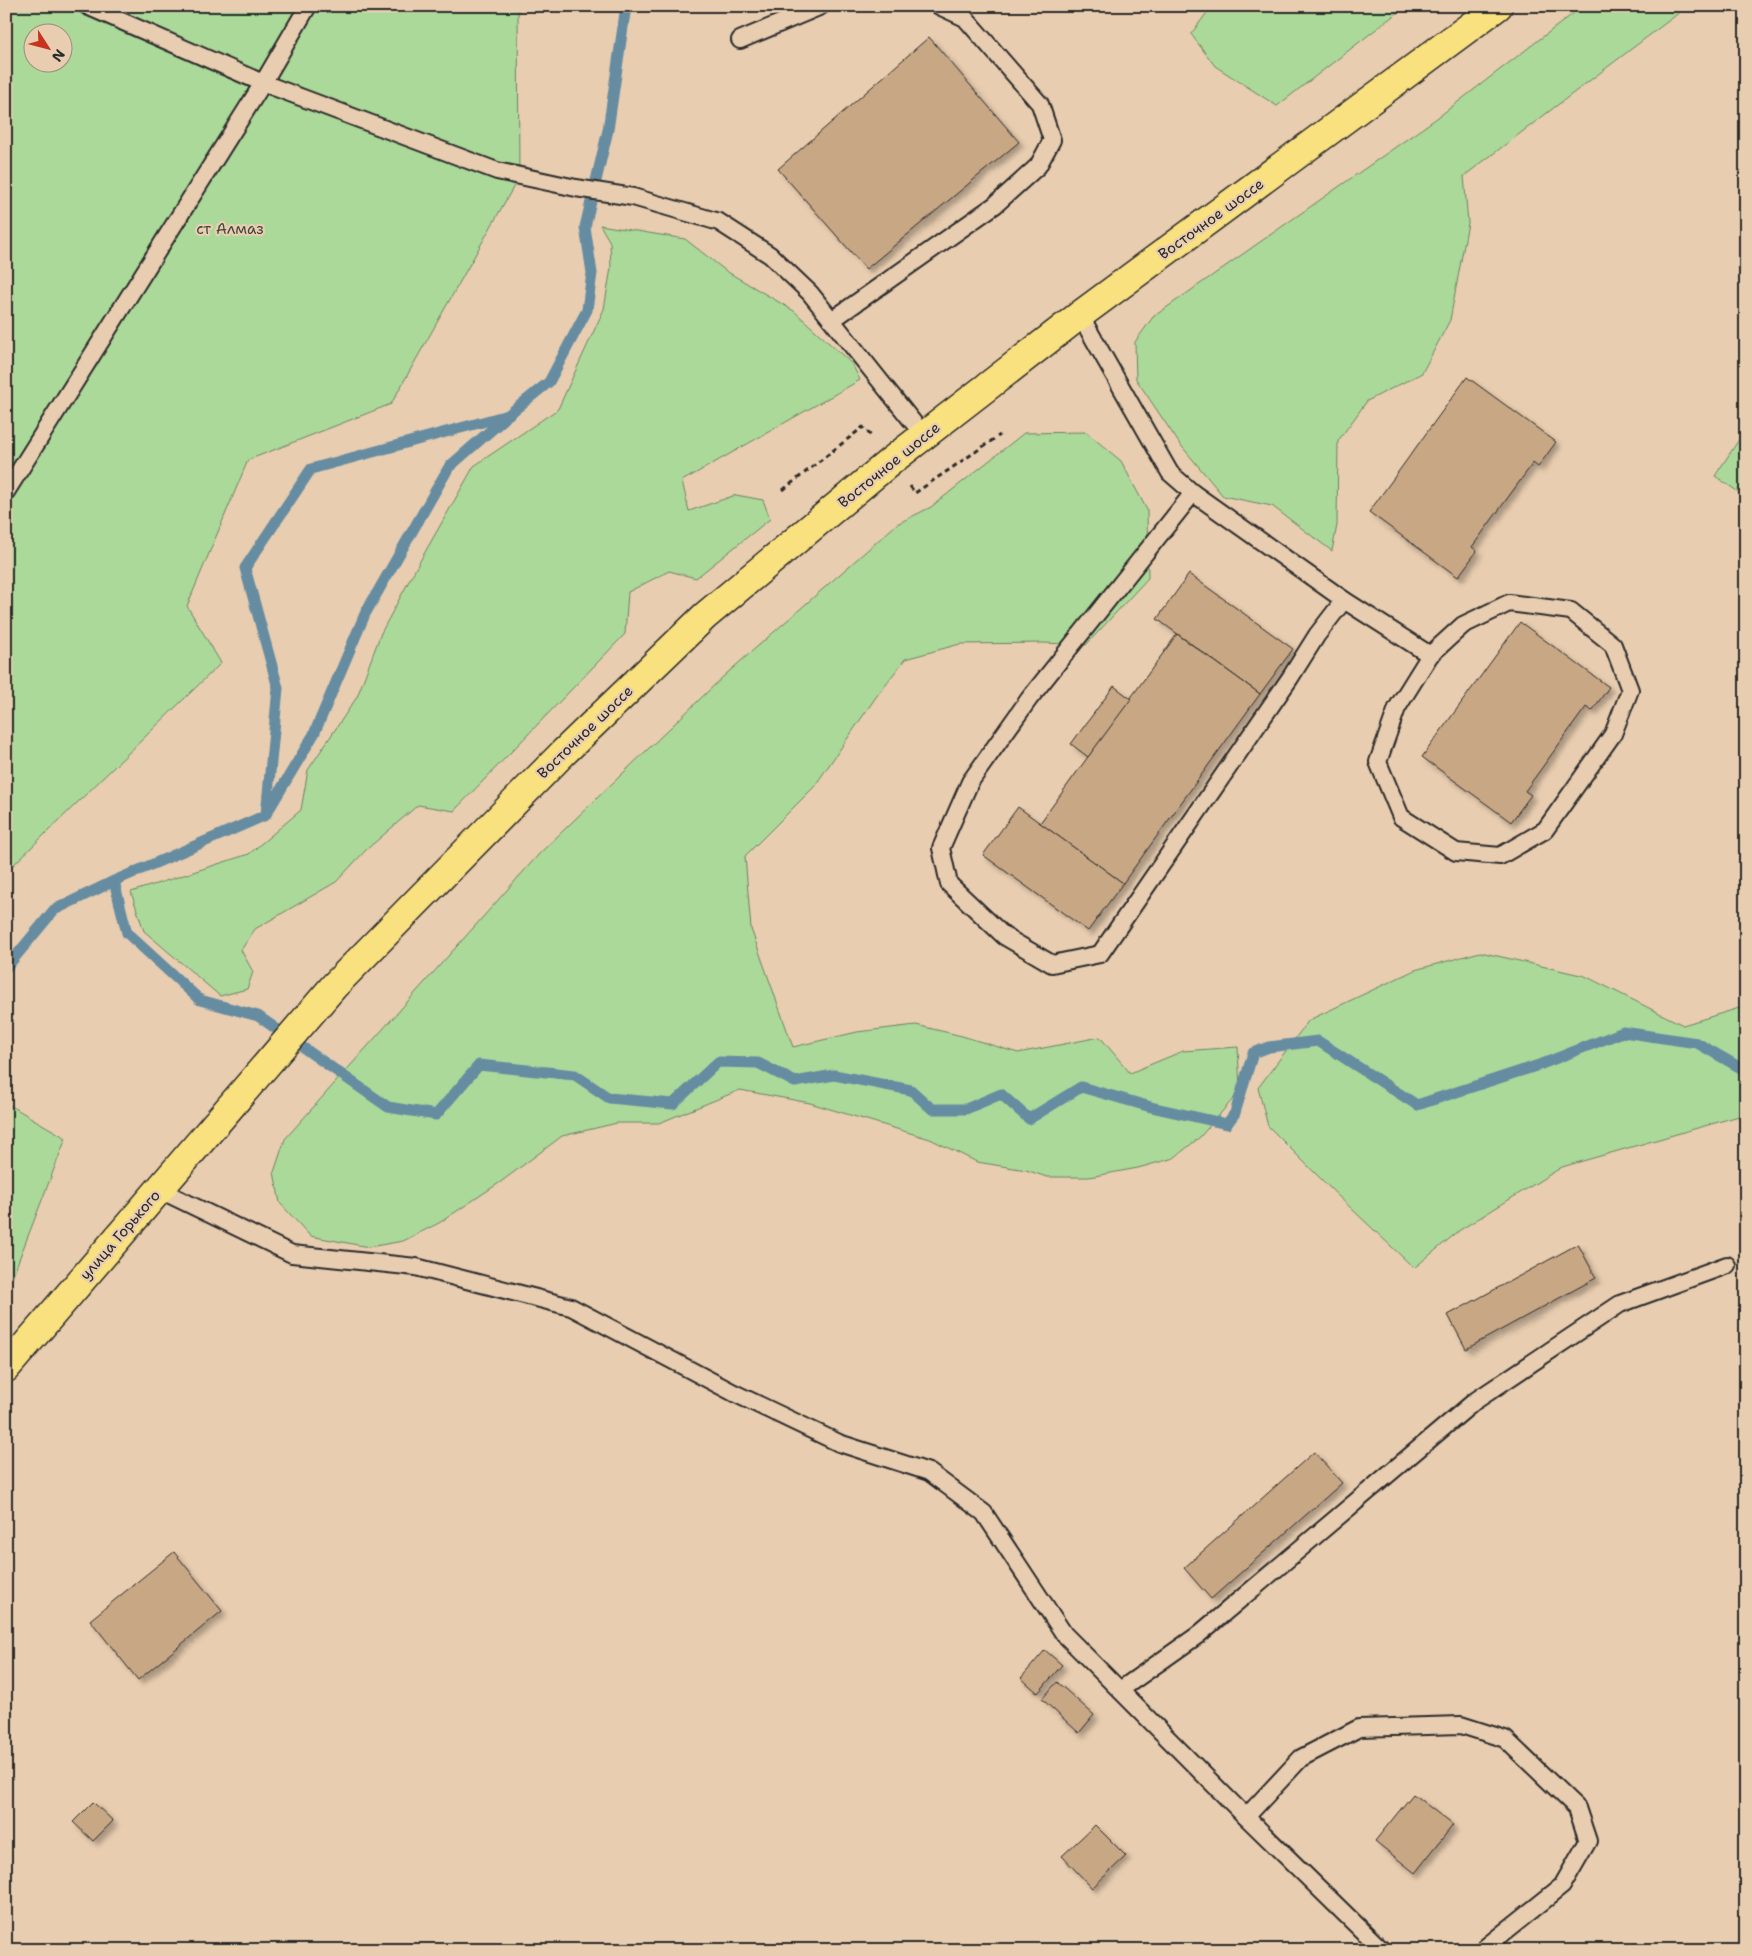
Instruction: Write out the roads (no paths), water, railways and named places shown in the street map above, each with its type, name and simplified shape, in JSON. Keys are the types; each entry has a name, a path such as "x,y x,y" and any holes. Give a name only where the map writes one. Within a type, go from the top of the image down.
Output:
{"main road":[{"name":"Восточное шоссе","path":"235,1103 334,986 564,752 706,616 891,461 1080,316 1498,6"},
{"name":"улица Горького","path":"6,1368 235,1103"}],"lane":[{"path":"88,6 263,83 497,171 576,188 633,197 719,222 770,255 810,293 924,436"},
{"path":"6,492 263,83 308,6"},
{"path":"740,40 821,6"},
{"path":"832,320 995,205 1038,166 1052,140 1040,104 965,18 939,6"},
{"path":"1080,316 1170,472 1193,493 1344,600 1430,655"},
{"path":"1193,493 1029,699 970,782 941,848 949,884 1004,936 1052,964 1100,954 1290,678 1316,634 1344,600"},
{"path":"1509,603 1571,611 1613,645 1630,690 1613,734 1545,830 1500,856 1456,852 1401,817 1378,762 1397,708 1430,655 1463,625 1509,603"},
{"path":"160,1190 292,1254 416,1267 571,1307 734,1393 839,1443 929,1472 984,1513 1064,1634 1246,1817 1382,1950"},
{"path":"1120,1690 1198,1635 1475,1401 1620,1304 1727,1265"},
{"path":"1246,1817 1302,1758 1359,1728 1461,1725 1506,1739 1577,1808 1588,1841 1562,1886 1482,1950"}],"waterway":[{"path":"6,968 54,910 114,881 266,815 278,688 245,568 311,469 508,415 549,382 587,310 592,273 585,227 608,130 626,6"},
{"path":"268,811 314,734 365,614 449,467 505,418"},
{"path":"114,881 127,933 200,1000 258,1016 388,1107 436,1115 479,1065 575,1075 609,1098 673,1104 718,1062 758,1063 795,1082 834,1075 911,1090 932,1109 966,1109 1001,1094 1029,1119 1081,1087 1151,1107 1227,1124 1235,1113 1253,1053 1269,1047 1318,1041 1417,1105 1542,1064 1623,1032 1697,1043 1746,1071"}],"park label":[{"name":"ст Алмаз","path":"230,229"}]}
